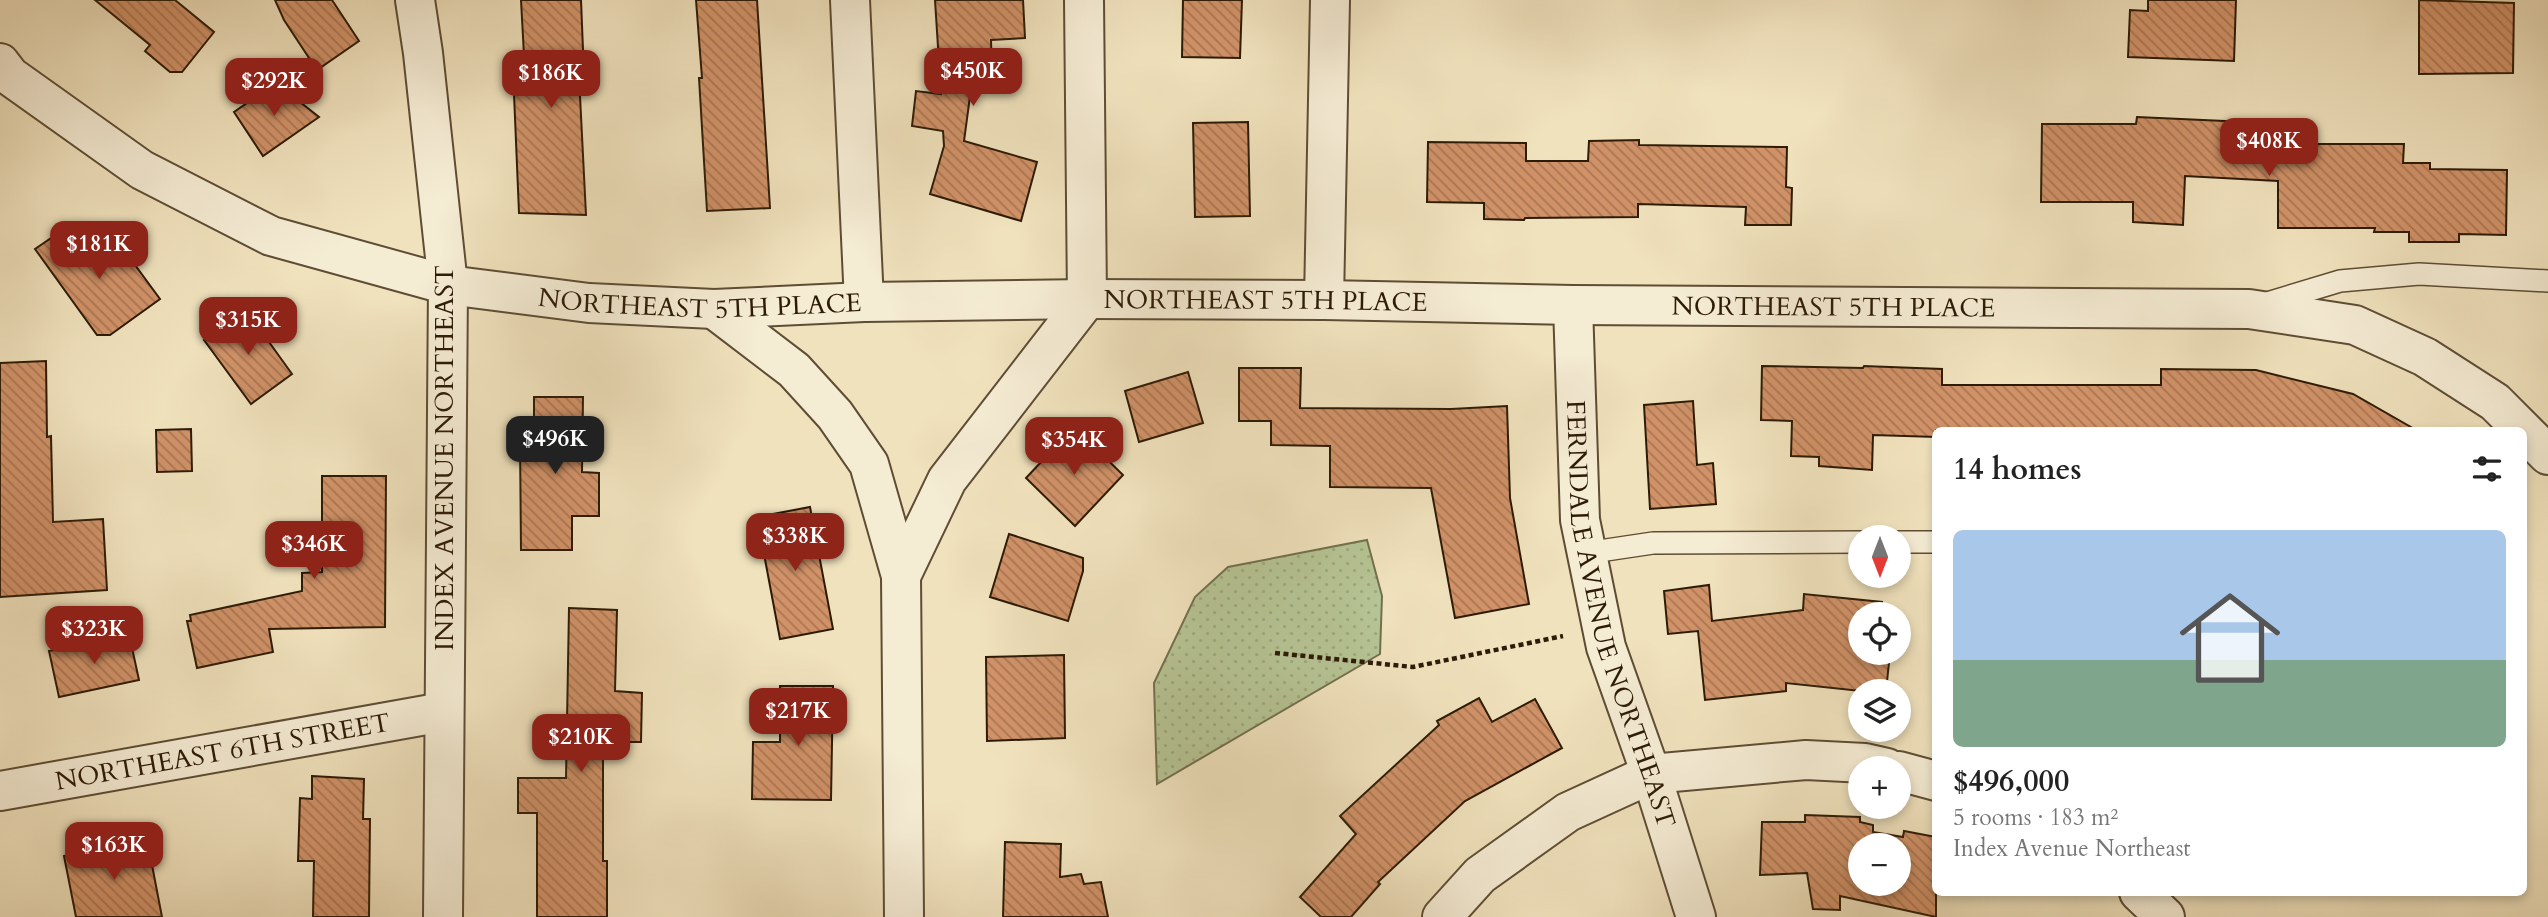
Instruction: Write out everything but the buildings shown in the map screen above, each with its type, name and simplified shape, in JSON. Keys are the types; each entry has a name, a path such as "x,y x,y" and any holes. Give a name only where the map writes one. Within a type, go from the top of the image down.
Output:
{"street":[{"name":"INDEX AVENUE NORTHEAST","path":"415,0 448,285 443,917"},
{"path":"850,0 864,302"},
{"path":"901,576 947,480 1087,299 1084,0"},
{"path":"1324,300 1330,0"},
{"name":"NORTHEAST 5TH PLACE","path":"3,75 142,170 271,236 448,285 589,303 714,309 864,302 1087,299 2249,309 2355,325 2426,357 2496,402 2521,427"},
{"name":"FERNDALE AVENUE NORTHEAST","path":"1573,305 1580,520 1586,553 1606,647 1651,774 1696,917"},
{"path":"714,309 794,370 835,415 869,464 901,576 904,917"},
{"name":"NORTHEAST 5TH PLACE","path":"2527,433 2548,454"},
{"name":"NORTHEAST 6TH STREET","path":"0,791 443,712"},
{"path":"1442,917 1480,875 1568,812 1651,774 1806,760 1848,762"},
{"path":"1911,774 1932,780"},
{"path":"2143,896 2165,917"}],"lane":[{"path":"2249,309 2340,281 2419,274 2548,281"},
{"path":"1586,553 1653,543 1848,542"},
{"path":"1911,542 1932,542"}],"path":[{"path":"1275,653 1413,667 1602,629"}],"green space":[{"path":"1367,540 1382,596 1380,654 1157,784 1154,683 1195,597 1228,567"}]}
